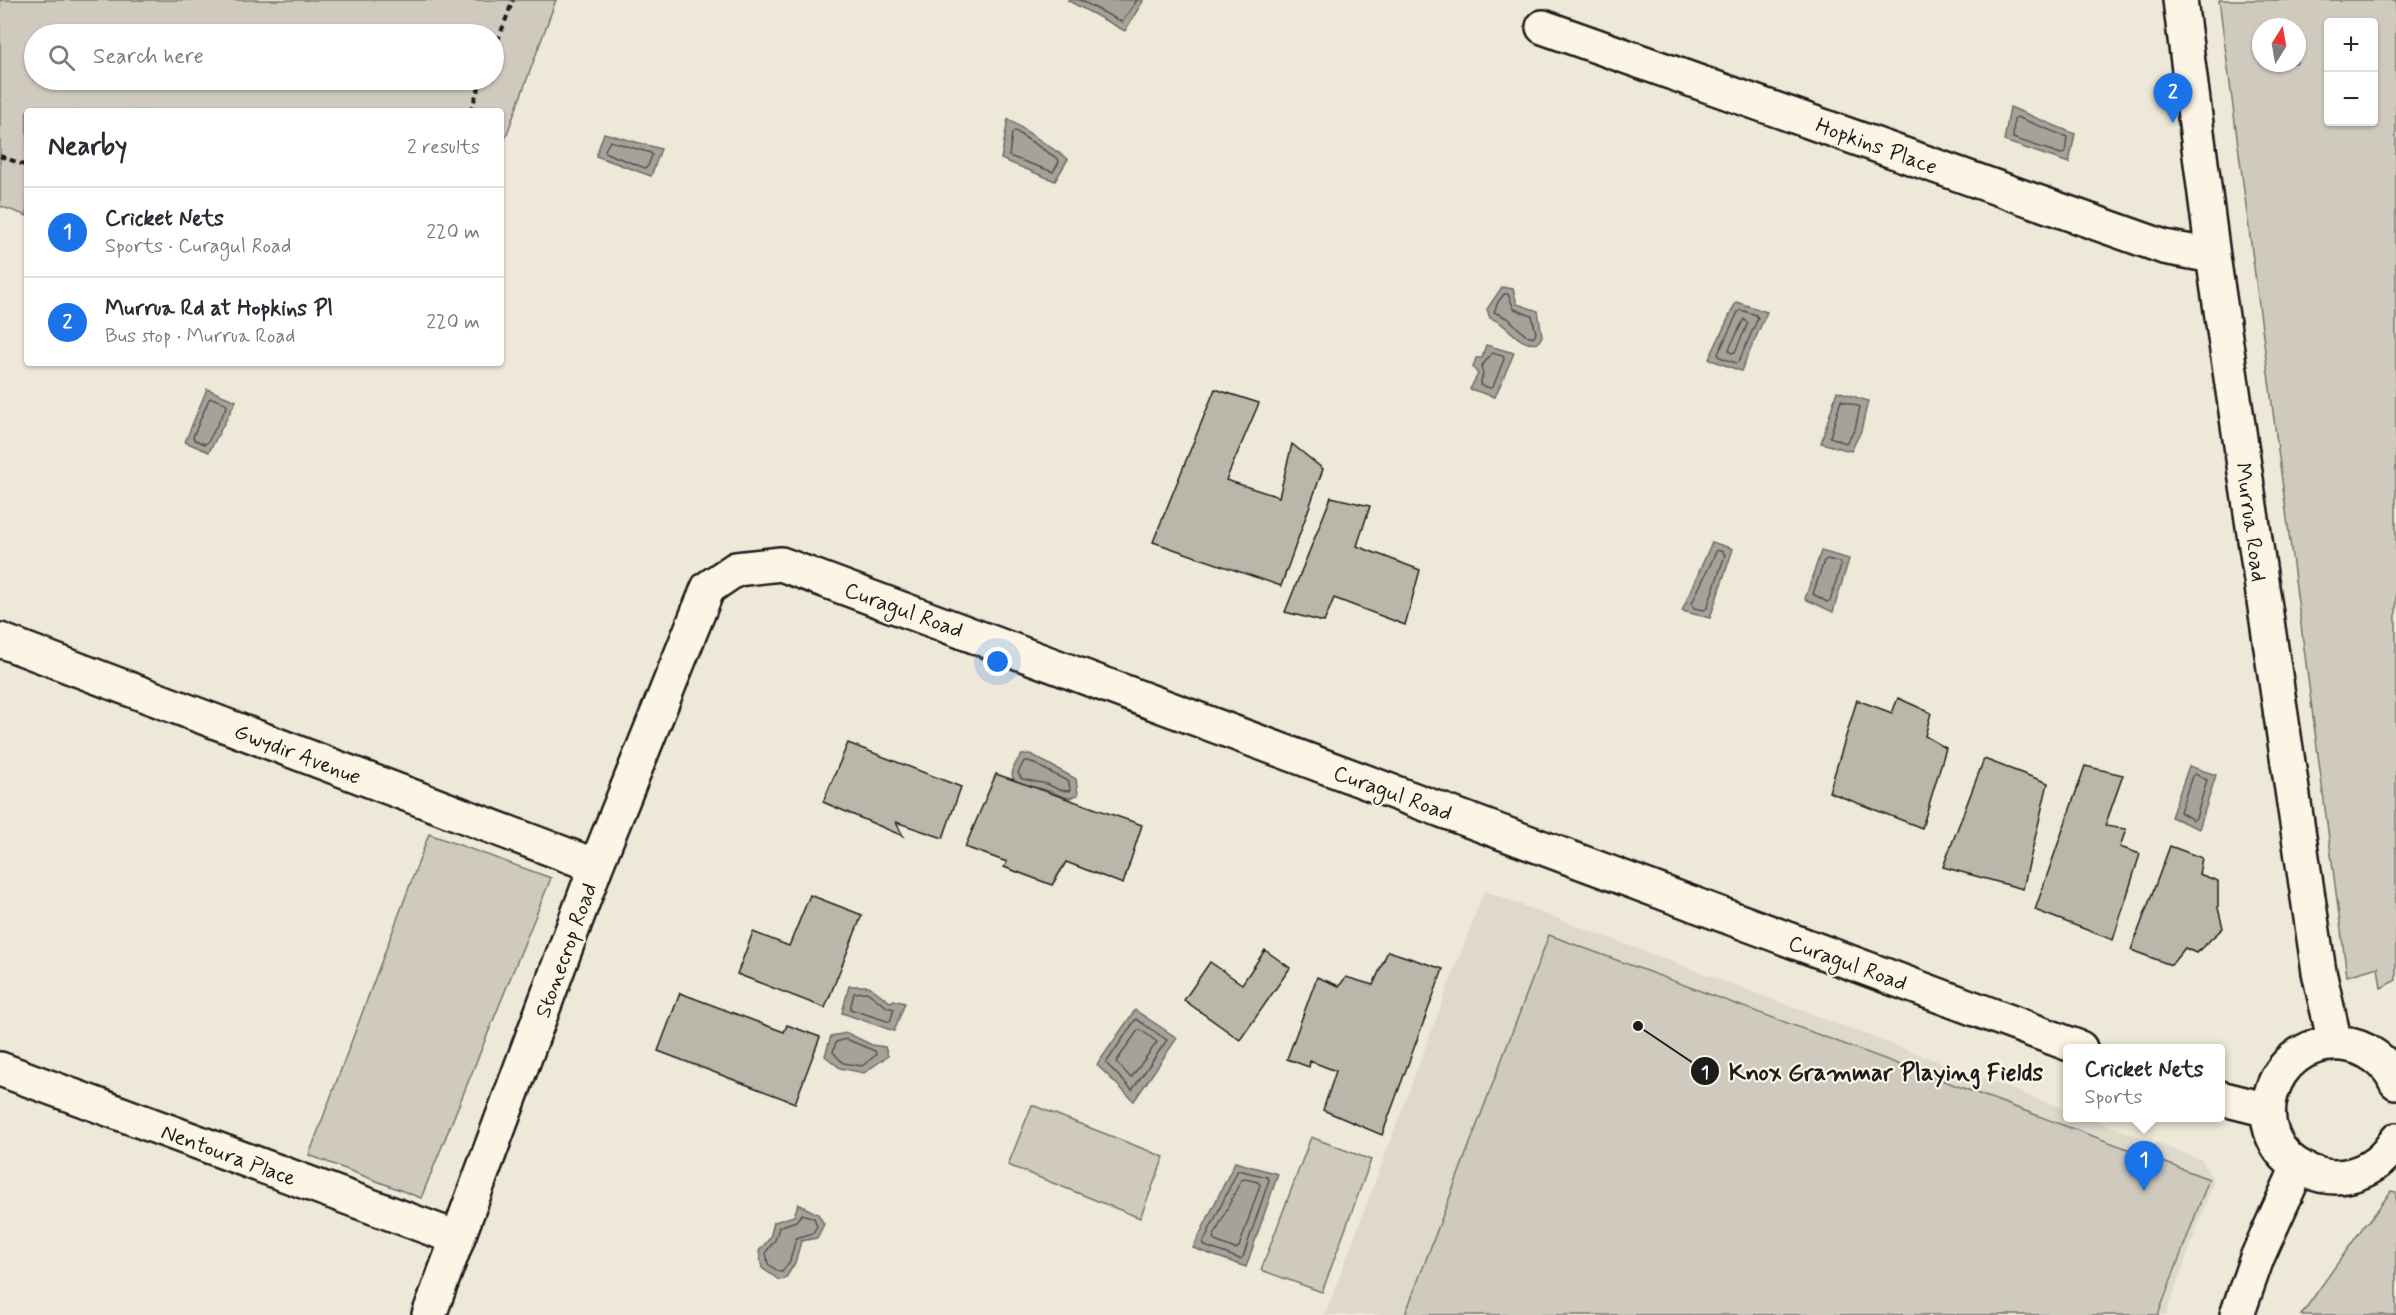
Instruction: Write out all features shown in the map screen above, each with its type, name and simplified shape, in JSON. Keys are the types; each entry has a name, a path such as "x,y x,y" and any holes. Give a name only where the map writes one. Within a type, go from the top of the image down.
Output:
{"street":[{"name":"Murrua Road","path":"2180,0 2213,256 2319,972 2335,1043"},
{"name":"Hopkins Place","path":"1543,27 2164,247 2213,256"},
{"name":"Curagul Road","path":"708,588 736,569 781,564 2068,1044"},
{"name":"Stonecrop Road","path":"429,1315 596,866 708,588"},
{"name":"Gwydir Avenue","path":"0,640 596,866"},
{"path":"2390,1062 2356,1046 2335,1043 2314,1046 2299,1053 2286,1064 2276,1078 2270,1093 2268,1110 2271,1132 2282,1152 2298,1167 2319,1176 2341,1178 2363,1172 2391,1155"},
{"name":"Nentoura Place","path":"0,1069 457,1238"},
{"path":"2225,1099 2268,1110"},
{"path":"2237,1315 2257,1258 2298,1167"}],"path":[{"path":"504,24 513,0"},
{"path":"471,108 478,90"},
{"path":"0,156 24,165"}],"shaded area":[{"path":"0,0 556,0 504,142 504,108 24,108 24,215 0,206"},
{"path":"2219,0 2396,0 2396,980 2381,988 2378,967 2347,976"},
{"path":"429,834 551,878 421,1198 309,1155"},
{"path":"1484,891 2063,1108 2063,1122 2100,1122 2202,1160 2214,1181 2166,1315 1325,1315"},
{"path":"1549,935 2209,1179 2158,1315 1405,1315"},
{"path":"1032,1105 1164,1157 1140,1218 1008,1165"},
{"path":"1311,1137 1371,1160 1322,1292 1261,1270"},
{"path":"2391,1191 2396,1192 2396,1315 2301,1315 2366,1223"}],"water":[{"path":"1067,0 1142,0 1143,1 1125,31"},
{"path":"2010,107 2075,134 2069,163 2004,141"},
{"path":"1008,119 1068,159 1055,181 1001,159"},
{"path":"604,133 661,149 651,176 596,156"},
{"path":"1502,287 1513,289 1517,304 1538,311 1542,336 1538,343 1525,342 1502,324 1490,318 1487,309"},
{"path":"1736,302 1767,312 1741,371 1709,359"},
{"path":"1486,345 1514,353 1495,397 1470,389 1478,374 1473,367 1476,358 1482,358"},
{"path":"207,389 236,401 209,452 185,442"},
{"path":"1837,391 1868,401 1861,431 1851,451 1821,443"},
{"path":"1712,542 1733,549 1710,618 1682,611"},
{"path":"1821,551 1849,559 1833,612 1805,599"},
{"path":"1030,754 1076,779 1078,795 1069,798 1043,789 1017,784 1012,776 1014,767 1022,755"},
{"path":"2189,766 2216,775 2199,829 2171,817"},
{"path":"849,986 869,986 890,1002 894,1000 905,1003 894,1031 842,1013"},
{"path":"1135,1010 1177,1038 1134,1101 1097,1065"},
{"path":"847,1033 872,1045 885,1047 888,1056 864,1073 840,1068 825,1056 831,1036"},
{"path":"1235,1162 1278,1174 1246,1267 1193,1248"},
{"path":"798,1204 818,1214 824,1224 817,1238 801,1241 795,1263 785,1279 779,1280 762,1268 759,1251 770,1238 774,1222 794,1216"}],"building":[{"path":"1215,389 1259,403 1226,480 1279,497 1292,444 1323,469 1281,586 1153,542"},
{"path":"1331,497 1370,506 1357,546 1420,570 1405,625 1334,598 1324,622 1285,612"},
{"path":"1898,698 1931,713 1925,736 1946,748 1922,828 1829,792 1857,700 1892,713"},
{"path":"848,743 961,787 943,838 896,822 903,836 823,802"},
{"path":"1984,759 2048,783 2023,889 1943,867"},
{"path":"2085,766 2123,775 2105,826 2126,829 2120,847 2140,854 2113,940 2035,910"},
{"path":"996,774 1142,825 1123,884 1066,862 1052,885 1004,867 1007,862 965,847"},
{"path":"2170,846 2202,858 2199,874 2218,881 2218,908 2223,928 2196,953 2185,948 2171,965 2131,950"},
{"path":"810,895 862,915 825,1008 737,974 753,932 789,946"},
{"path":"1265,950 1290,968 1240,1040 1184,1000 1210,962 1242,984"},
{"path":"1388,951 1443,969 1382,1135 1323,1110 1336,1071 1310,1061 1309,1067 1287,1059 1317,977 1339,986 1346,977 1373,985"},
{"path":"680,993 784,1032 787,1025 820,1037 795,1103 658,1051"}],"place":[{"name":"Murrua Rd at Hopkins Pl","path":"2173,123"},
{"name":"Knox Grammar Playing Fields","path":"1638,1026"},
{"name":"Cricket Nets","path":"2144,1191"}]}
